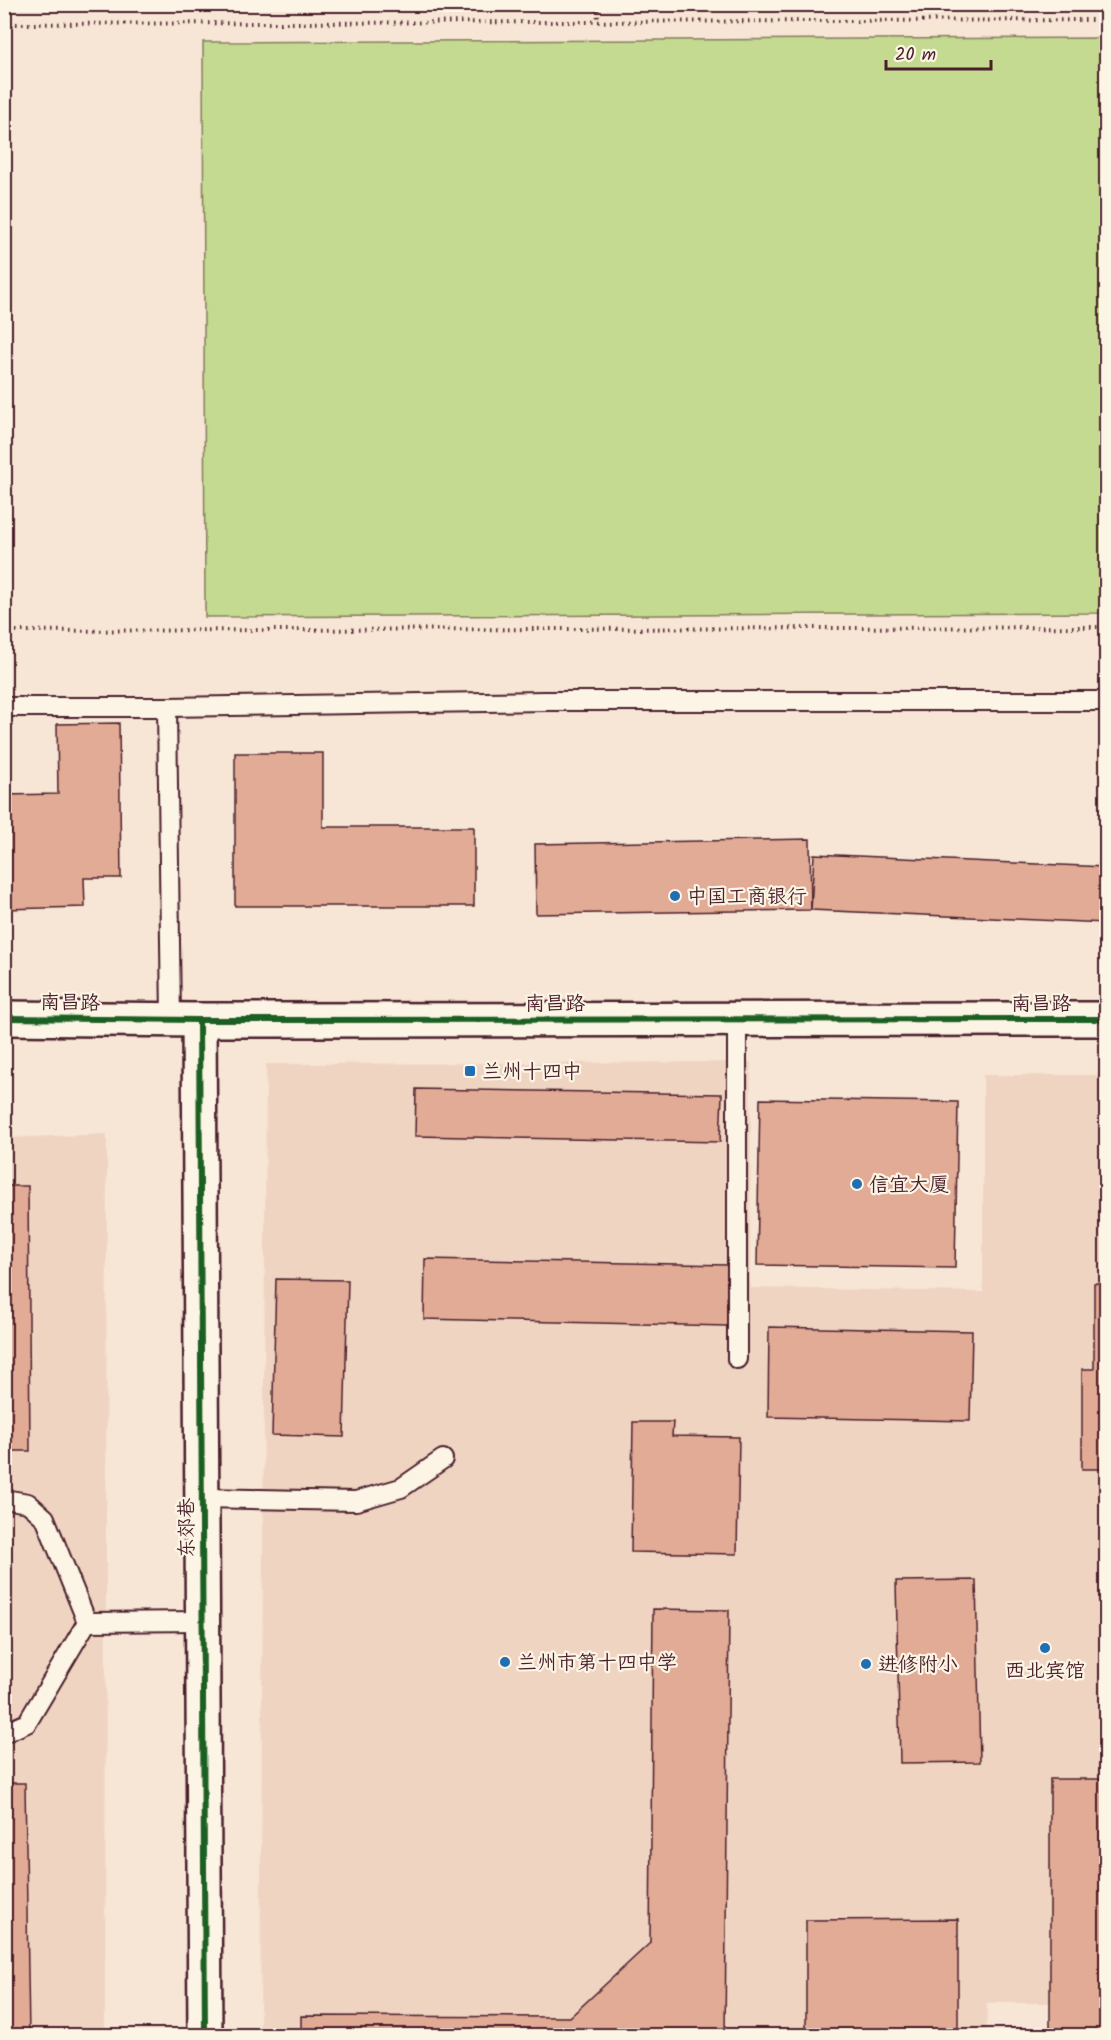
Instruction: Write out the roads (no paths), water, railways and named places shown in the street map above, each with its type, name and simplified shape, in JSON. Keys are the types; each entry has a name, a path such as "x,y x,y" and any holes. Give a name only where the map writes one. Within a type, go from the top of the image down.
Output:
{"main road":[{"name":"南昌路","path":"4,1018 185,1020 1107,1019"},
{"name":"东郊巷","path":"185,1020 202,1498 205,2036"}],"lane":[{"path":"4,707 167,707 544,701 1107,702"},
{"path":"167,707 185,1020"},
{"path":"737,1020 737,1359"},
{"path":"202,1498 356,1501 401,1488 442,1459"},
{"path":"4,1499 28,1503 45,1518 87,1622"},
{"path":"87,1622 203,1621"},
{"path":"4,1733 27,1723 87,1622"}],"place":[{"name":"中国工商银行","path":"675,896"},
{"name":"兰州十四中","path":"470,1071"},
{"name":"信宜大厦","path":"857,1184"},
{"name":"西北宾馆","path":"1045,1648"},
{"name":"兰州市第十四中学","path":"505,1662"},
{"name":"进修附小","path":"866,1664"}]}
